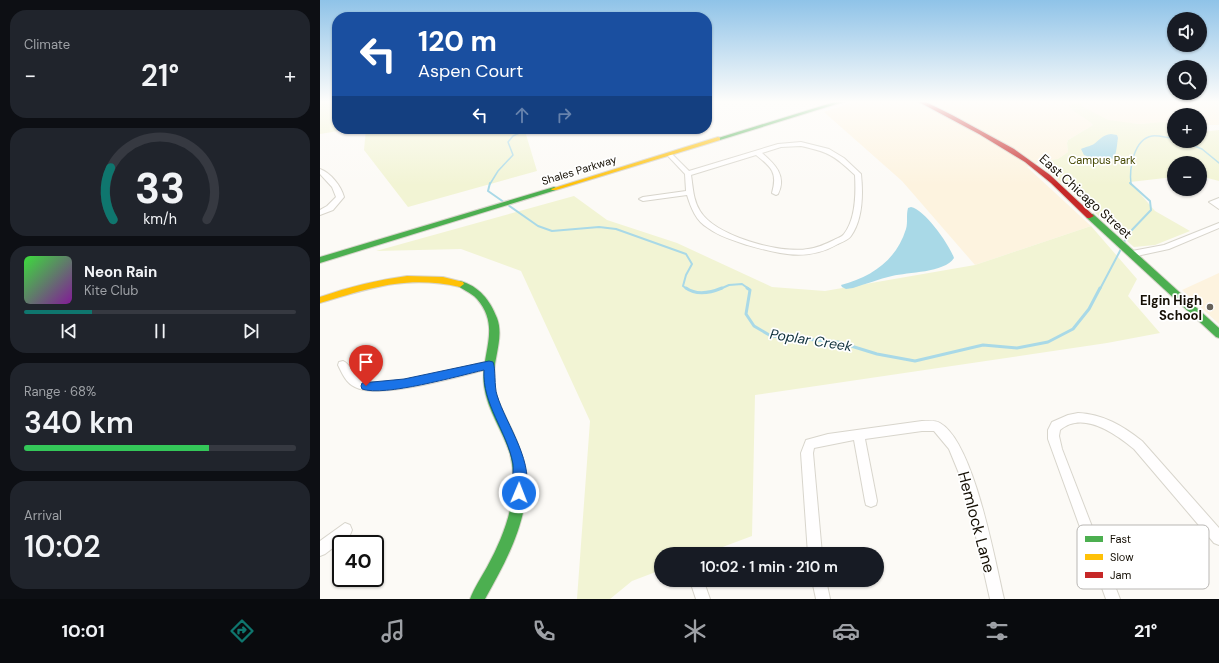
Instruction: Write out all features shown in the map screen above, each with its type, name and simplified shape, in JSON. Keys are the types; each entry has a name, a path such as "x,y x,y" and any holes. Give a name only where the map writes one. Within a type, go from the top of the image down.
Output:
{"street":[{"name":"Shales Parkway","path":"320,260 754,129"},
{"name":"East Chicago Street","path":"975,129 1014,152 1041,171 1219,334"},
{"path":"670,155 688,174 690,193 696,211 709,226 726,236 764,248 783,252 808,252 829,246 847,236 857,210 859,187 858,174 842,159 827,150 801,144 780,146 757,152 688,174"},
{"path":"757,152 772,165 778,173 779,182 776,193"},
{"path":"320,171 340,194 340,197 330,208 320,213"},
{"path":"643,199 690,193"},
{"path":"1219,200 1213,202 1219,207"},
{"path":"1132,254 1166,247 1219,225"},
{"path":"320,300 365,285 395,279 428,278 456,282 478,293 491,310 494,322 494,340 488,378 491,395 519,464 520,484 518,502 510,532 501,554 478,599"},
{"path":"343,365 350,378 357,383 366,386 376,386 404,383 489,365"},
{"path":"1085,525 1057,451 1053,433 1055,426 1072,419 1087,419 1112,426 1138,445 1208,525"},
{"name":"Hemlock Lane","path":"859,436 931,425 944,432 971,488 997,599"},
{"path":"815,547 808,448 815,442 859,436 870,501"},
{"path":"1209,527 1219,538"},
{"path":"320,549 345,530"},
{"path":"820,587 823,599"},
{"path":"1109,589 1113,599"}],"shaded area":[{"path":"843,129 1086,129 1068,140 1068,152 1058,159 1042,161 1027,167 1091,226 975,265 902,181"},
{"name":"Elgin High School","path":"1219,273 1219,324 1182,290"}],"green space":[{"path":"320,129 332,129 332,132 320,134"},
{"name":"Campus Park","path":"1086,129 1167,129 1167,148 1207,148 1207,131 1219,130 1219,181 1207,178 1207,156 1167,156 1167,178 1130,182 1155,211 1190,231 1155,245 1134,247 1042,166 1042,161 1058,159 1068,152 1068,140"},
{"path":"366,134 526,134 537,171 408,207 364,150"},
{"path":"574,196 607,220 677,243 772,287 825,291 975,265 1091,226 1137,279 1128,296 1160,333 1107,343 755,395 752,536 723,547 654,547 654,573 632,581 610,599 577,599 590,421 521,271 461,249 376,251"}],"water":[{"path":"1111,134 1117,135 1118,138 1116,153 1112,159 1104,161 1084,155 1081,149 1093,145 1104,136"},
{"path":"911,207 917,209 923,214 936,228 954,258 942,267 892,276 853,288 846,289 842,287 841,285 852,282 872,272 889,259 902,240 907,226 908,208"}],"waterway":[{"name":"Poplar Creek","path":"490,184 498,171 513,155 508,142 513,136 517,134"},
{"name":"Poplar Creek","path":"1131,184 1132,163 1137,148 1146,138 1152,136 1167,137"},
{"name":"Poplar Creek","path":"1200,148 1219,163"},
{"name":"Poplar Creek","path":"490,183 488,191 538,226 552,231 599,227 616,229 686,254 692,264 686,275 683,286 687,289"},
{"name":"Poplar Creek","path":"1123,244 1129,233 1151,210 1150,201 1131,184"},
{"name":"Poplar Creek","path":"1100,289 1121,249"},
{"name":"Poplar Creek","path":"720,289 729,285 742,284 749,289"},
{"name":"Poplar Creek","path":"686,288 690,291 699,293 722,288"},
{"name":"Poplar Creek","path":"747,288 750,290 746,314 754,326 771,336 838,342 877,354 915,361 983,345 1017,348 1048,342 1073,329 1089,309 1100,288"}],"traffic: fast":[{"path":"718,139 751,129"},
{"path":"320,260 554,189"},
{"path":"1090,216 1219,334"},
{"path":"460,284 472,289 485,302 495,325 495,336 489,367 490,393 514,448 520,480 519,501 511,531 499,559 477,599"}],"traffic: slow":[{"path":"554,189 718,139"},
{"path":"320,300 354,289 389,281 425,278 460,284"}],"traffic: jam":[{"path":"974,129 1027,160 1054,181 1090,216"}],"place":[{"name":"Elgin High School","path":"1210,307"}],"route":[{"path":"366,386 383,386 404,383 489,365 488,378 491,395 507,431 519,464 519,493"}]}
